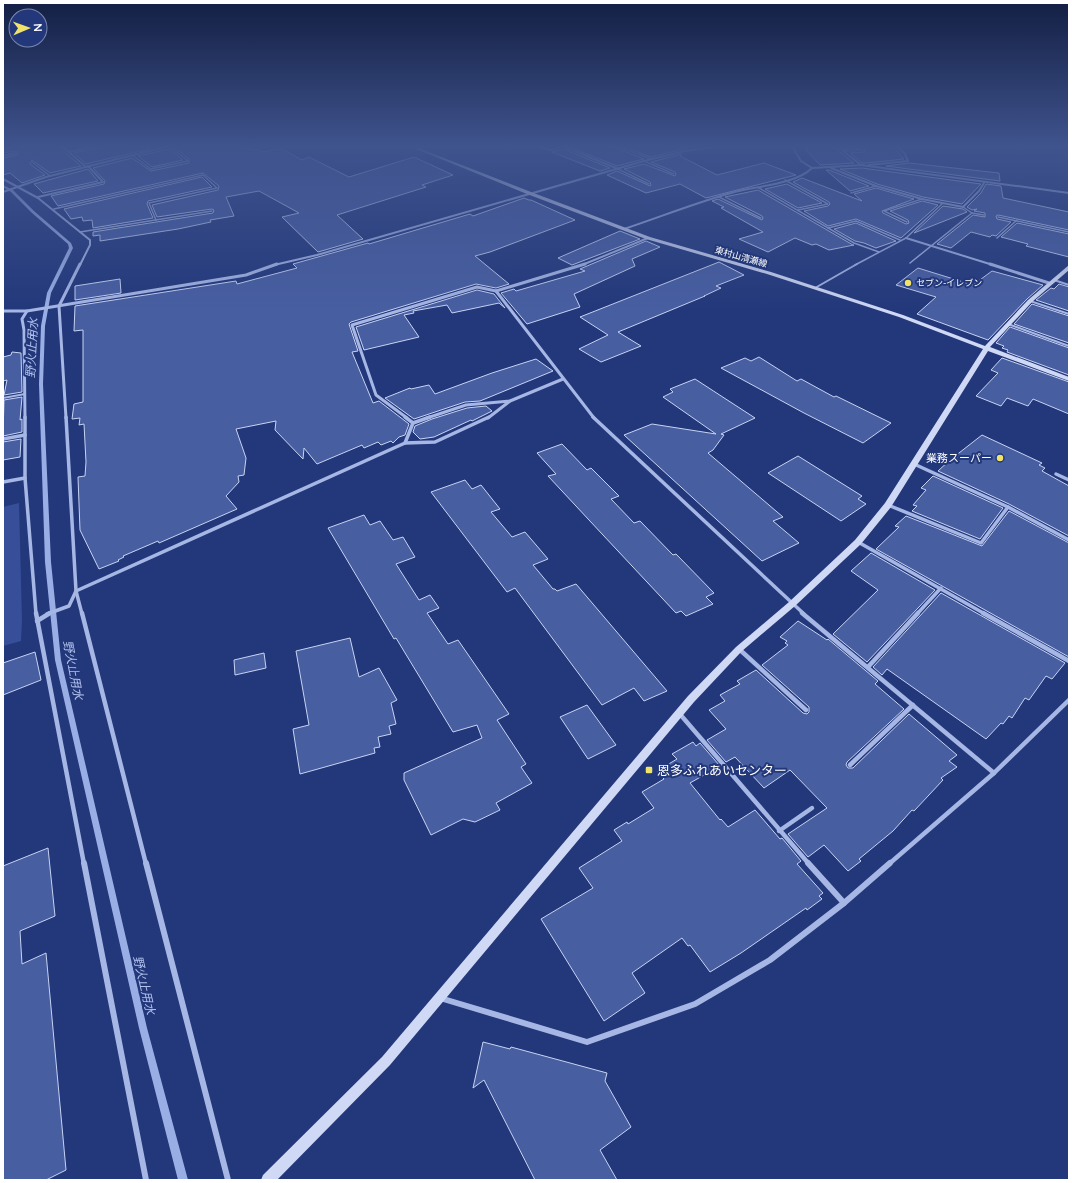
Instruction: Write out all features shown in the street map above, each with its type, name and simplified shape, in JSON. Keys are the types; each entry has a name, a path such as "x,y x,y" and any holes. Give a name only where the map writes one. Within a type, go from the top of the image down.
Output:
{"street":[{"path":"44,201 90,240 90,245 59,306 76,591 228,1180"},
{"path":"3,311 28,311 246,275 282,263 317,255 501,201"},
{"name":"東村山清瀬線","path":"551,201 648,238 815,288 901,316 1069,379"},
{"path":"624,229 707,201"},
{"path":"934,201 963,207 969,201"},
{"path":"413,423 376,395 352,325 477,287 496,291 584,265 648,238"},
{"path":"906,238 1051,281"},
{"path":"268,1180 386,1061 678,713 739,649 792,604 858,542 888,506 987,347 1030,300 1069,267"},
{"path":"496,291 562,379 596,421 792,604 994,773"},
{"path":"28,311 22,319 24,330 26,478 37,621 146,1180"},
{"path":"37,621 46,614 69,606 76,591 404,443 435,442 486,420 510,401 562,379"},
{"path":"404,443 413,423 466,405 510,401"},
{"path":"3,439 26,435"},
{"path":"914,464 1008,507 1069,540"},
{"path":"1056,474 1069,480"},
{"path":"3,482 26,478"},
{"path":"888,506 981,543 1008,507"},
{"path":"858,542 1069,661"},
{"path":"868,667 941,588"},
{"path":"739,649 806,710"},
{"path":"438,998 587,1042 695,1004 770,960 844,903 994,773 1069,700"},
{"path":"850,765 913,705"},
{"path":"678,713 779,831 844,903"},
{"path":"779,831 812,808"}],"lane":[{"path":"54,209 88,201"},
{"path":"156,220 149,203 157,201"},
{"path":"727,201 761,218"},
{"path":"782,201 854,243 879,252"},
{"path":"798,210 828,204 823,201"},
{"path":"907,222 884,211 915,201"},
{"path":"815,288 906,238 943,203"},
{"path":"963,207 972,213 984,215"},
{"path":"80,232 212,211"},
{"path":"910,263 972,213"},
{"path":"998,216 1069,232"},
{"path":"997,238 1017,220"},
{"path":"828,228 856,221 900,240"},
{"path":"1051,281 1069,285"},
{"path":"1030,300 1069,314"},
{"path":"1008,324 1069,346"},
{"path":"3,398 25,394"}],"shaded area":[{"path":"19,503 22,620 21,641 3,646 3,507"}],"building":[{"path":"55,201 79,201 58,206"},
{"path":"98,201 148,201 147,204 153,218 93,228 92,220 83,221 82,217 71,219 64,209"},
{"path":"169,201 228,201 234,216 210,220 211,222 178,229 100,241 100,235 93,236 93,232 213,213 214,210 212,209 157,217 152,205"},
{"path":"278,201 381,201 337,215 363,239 318,252 282,217 299,213"},
{"path":"515,201 534,201 575,220 490,252 475,256 509,284 496,288 476,284 351,322 349,324 358,351 352,352 373,403 379,401 409,424 405,435 399,437 393,443 391,441 381,445 378,442 364,448 362,445 317,464 304,448 303,459 275,430 276,421 236,429 246,458 244,475 238,476 239,482 226,496 237,509 159,543 158,541 123,556 124,557 118,560 119,561 99,569 80,530 78,477 85,476 86,462 84,424 79,425 80,418 72,419 74,404 83,402 83,330 74,331 75,306 236,281 237,284 297,268 293,264 368,243 369,244 470,214 473,216"},
{"path":"712,201 723,201 762,220 762,216 733,201 777,201 854,245 829,250 816,244 812,245 795,238 768,252 739,239 763,232 721,208 724,207"},
{"path":"786,201 819,201 822,203 798,208"},
{"path":"828,201 908,201 882,211 883,213 906,224 909,223 908,220 890,211 921,201 938,205 901,238 856,219 828,226 804,211 828,206 830,204"},
{"path":"946,201 965,201 962,204"},
{"path":"973,201 1018,201 1069,212 1069,230 998,215 996,216 997,219 1011,222 996,236 992,235 990,237 971,232 951,248 937,244 973,215 985,217 985,213 974,211 977,209 972,210 967,207"},
{"path":"943,206 963,209 967,212 914,233"},
{"path":"856,223 896,241 876,248 855,241 834,229"},
{"path":"1017,223 1069,234 1069,257 1026,246 1028,244 1001,237"},
{"path":"620,231 640,239 572,265 558,258"},
{"path":"646,241 660,247 632,259 635,266 574,294 580,307 527,324 501,293 514,289 516,291 585,271 580,269"},
{"path":"719,262 744,275 716,286 721,288 705,296 618,332 641,346 601,362 579,349 608,335 580,317"},
{"path":"918,268 973,285 992,271 1043,285 1027,299 988,340 917,314 936,297 896,285"},
{"path":"120,279 121,293 75,300 75,286"},
{"path":"1059,284 1069,287 1069,311 1036,300 1051,288 1054,289"},
{"path":"477,290 494,294 505,308 499,303 452,313 447,305 413,311 414,313 404,315 419,337 364,350 356,327"},
{"path":"1032,304 1069,316 1069,343 1014,324"},
{"path":"1010,327 1069,348 1069,375 1007,352 1008,350 1002,348 1004,346 996,343"},
{"path":"12,352 21,353 22,392 4,395 7,380 3,381 3,357 11,355"},
{"path":"759,357 797,381 801,379 834,397 836,396 891,423 863,443 721,368 745,358 751,361"},
{"path":"1002,358 1069,382 1069,414 1033,399 1028,406 1007,398 1001,406 976,396 998,373 991,370"},
{"path":"536,359 553,371 480,401 465,402 414,419 385,398 410,388 429,385 435,394"},
{"path":"695,379 755,418 721,434 724,435 713,450 708,453 783,517 773,521 799,543 762,561 624,435 652,424 716,434 663,397 673,392 670,389"},
{"path":"22,397 20,420 22,419 22,432 3,436 4,400"},
{"path":"486,406 492,411 434,437 420,439 413,432 415,426 432,419 467,408"},
{"path":"982,435 1042,463 1039,465 1045,468 1042,471 1069,486 1069,536 1009,504 938,471"},
{"path":"21,439 20,457 3,460 3,442"},
{"path":"562,444 587,470 591,468 619,496 611,499 634,523 640,521 673,555 676,554 714,593 706,597 713,604 686,616 681,611 676,613 548,476 556,474 537,453"},
{"path":"798,456 862,496 858,499 866,504 841,521 768,473"},
{"path":"933,476 1003,508 980,539 912,511 917,506 913,505 926,490 921,488"},
{"path":"465,480 472,489 481,485 500,509 491,512 512,537 525,532 548,559 533,565 553,589 557,591 576,584 667,691 644,701 634,688 602,705 515,588 507,592 431,492"},
{"path":"1009,511 1069,543 1069,657 876,549 899,527 895,526 906,516 982,546"},
{"path":"364,515 370,525 380,521 393,540 403,537 415,557 396,564 419,600 430,595 439,608 427,613 448,644 458,640 509,714 497,720 526,764 521,767 532,783 496,803 500,810 475,822 463,819 431,835 404,780 404,773 482,738 477,725 453,732 396,638 394,639 328,528"},
{"path":"871,553 935,590 867,662 833,634 878,590 851,571"},
{"path":"941,593 1065,663 1052,679 1046,676 1029,700 1025,698 1012,718 1009,716 1003,724 1001,723 986,739 887,669 882,675 873,667"},
{"path":"798,621 827,640 828,639 878,681 875,684 904,709 847,762 846,765 848,768 853,768 909,714 957,755 949,761 957,767 941,778 943,780 914,811 912,810 893,831 859,859 861,861 848,871 824,845 808,857 788,834 827,808 790,770 764,788 735,757 726,762 707,740 726,729 709,710 725,701 720,695 740,684 737,681 756,670 803,713 807,714 809,712 809,707 762,665 788,645 785,643 787,641 780,637"},
{"path":"350,638 359,677 379,668 397,700 391,703 396,724 389,726 391,734 378,737 380,747 374,748 375,753 300,774 293,729 309,725 296,651"},
{"path":"35,652 41,680 3,695 3,663"},
{"path":"264,653 266,668 235,675 234,660"},
{"path":"587,705 616,745 588,759 560,717"},
{"path":"693,742 696,746 700,743 720,766 690,783 720,820 721,819 728,827 755,810 780,839 782,838 801,861 797,864 823,893 819,896 822,899 710,972 690,945 688,946 682,938 632,973 645,993 604,1021 541,919 593,888 579,868 622,841 614,830 627,822 628,824 654,808 642,792 664,779 657,771 677,759 672,754"},
{"path":"48,848 55,916 20,931 22,964 46,953 66,1170 46,1180 3,1180 3,866"},
{"path":"483,1042 510,1049 511,1047 607,1073 605,1081 631,1127 600,1150 617,1180 535,1180 484,1080 473,1088"}],"waterway":[{"name":"野火止用水","path":"22,201 70,244 71,248 49,293 43,326 41,384 48,562 58,660 143,1028 183,1180"}],"place":[{"name":"セブン-イレブン","path":"908,283"},
{"name":"業務スーパー","path":"1000,458"},
{"name":"恩多ふれあいセンター","path":"649,770"}]}
